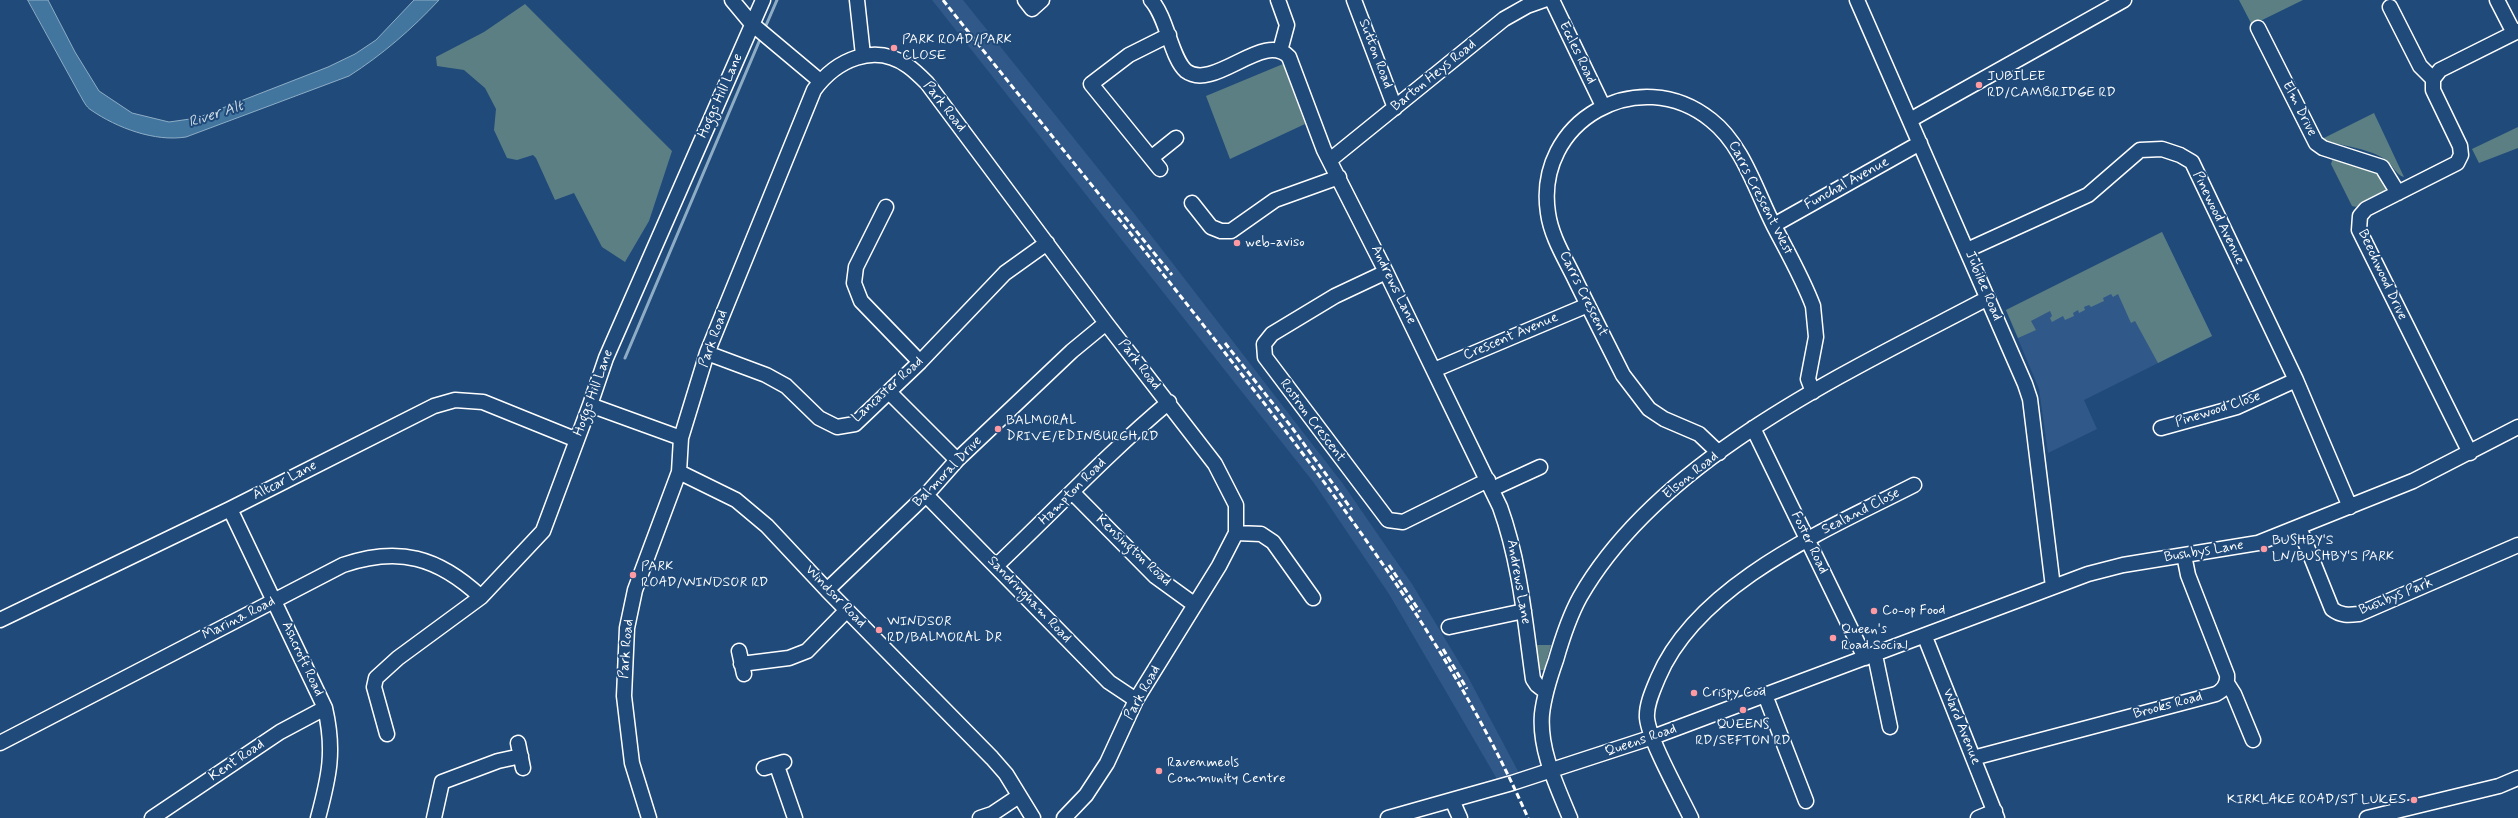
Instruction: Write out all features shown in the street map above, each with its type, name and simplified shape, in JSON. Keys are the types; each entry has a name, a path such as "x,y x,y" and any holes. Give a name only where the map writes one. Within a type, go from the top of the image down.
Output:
{"street":[{"path":"732,0 752,24 820,81"},
{"name":"Hoggs Hill Lane","path":"387,734 374,687 376,678 404,653 481,596 543,530 606,358 763,0"},
{"path":"856,0 863,55"},
{"path":"1025,0 1032,8 1042,0"},
{"path":"1151,0 1160,12 1182,66 1187,71 1200,76 1266,51 1280,51 1286,25 1278,0"},
{"name":"Sutton Road","path":"1354,0 1395,108"},
{"name":"Barton Heys Road","path":"1330,160 1504,19 1526,3 1544,0"},
{"name":"Eccles Road","path":"1552,0 1603,106"},
{"name":"Jubilee Road","path":"1858,0 1988,298 2030,399 2053,587"},
{"path":"1910,120 2124,0"},
{"path":"2390,6 2420,66 2433,79 2440,70 2516,32 2497,0"},
{"name":"Elm Drive","path":"2258,28 2276,51 2316,143 2323,148 2382,167 2398,193"},
{"path":"1160,169 1091,84 1129,55 1169,35"},
{"name":"Andrews Lane","path":"1280,51 1289,57 1312,122 1490,485 1509,530 1524,611 1534,679 1537,685 1546,692"},
{"name":"Park Road","path":"649,818 632,763 626,720 624,660 627,628 635,590 679,472 681,438 707,353 814,90 820,81 833,68 863,55 892,58 908,66 927,83 1106,323 1169,402 1223,477 1236,505 1236,532 1219,566 1136,700 1107,764 1086,795 1064,818"},
{"name":"Beechwood Drive","path":"2433,79 2433,90 2460,146 2461,155 2454,166 2363,212 2359,220 2359,230 2470,453"},
{"name":"Carrs Crescent West","path":"1603,106 1628,98 1655,97 1681,103 1704,115 1724,132 1735,146 1814,306 1816,337 1808,379 1813,392"},
{"name":"Carrs Crescent","path":"1603,106 1582,121 1565,140 1553,162 1547,187 1548,212 1551,229 1623,375 1640,399 1649,409 1664,419 1699,434 1719,453"},
{"path":"1151,158 1176,138"},
{"name":"Funchal Avenue","path":"1774,225 1920,143"},
{"name":"Pinewood Avenue","path":"1967,250 2088,195 2140,150 2162,149 2180,155 2192,162 2296,380 2350,507"},
{"path":"1192,203 1211,227 1221,231 1231,231 1275,200 1339,177"},
{"path":"886,206 856,267 854,283 861,301 920,362"},
{"name":"Lancaster Road","path":"707,353 766,375 786,386 819,418 837,427 855,424 920,362 1005,273 1047,243"},
{"name":"Rostron Crescent","path":"1386,272 1336,296 1272,334 1264,344 1265,357 1388,520 1403,522 1490,485 1540,468"},
{"name":"Elson Road","path":"1551,771 1543,734 1542,715 1546,692 1564,634 1580,598 1597,571 1635,526 1679,484 1753,428 1813,392 1988,298"},
{"name":"Crescent Avenue","path":"1434,370 1588,305"},
{"name":"Balmoral Drive","path":"827,590 926,495 957,460 1072,351 1106,323"},
{"name":"Pinewood Close","path":"2161,428 2237,407 2296,380"},
{"path":"889,392 957,460"},
{"name":"Altcar Lane","path":"0,620 230,509 434,406 455,400 483,402 577,440"},
{"name":"Hampton Road","path":"996,566 1073,493 1126,438 1169,402"},
{"path":"590,405 681,438"},
{"name":"Bushbys Lane","path":"1925,637 2053,587 2123,565 2258,544 2413,480 2470,453 2518,427"},
{"name":"Foster Road","path":"1753,428 1808,540 1870,657 1890,727"},
{"name":"Windsor Road","path":"679,472 736,500 768,526 827,590 992,758 1006,774 1033,818"},
{"name":"Sealand Close","path":"1691,818 1653,738 1648,718 1649,704 1661,672 1682,639 1732,587 1753,572 1808,540 1914,485"},
{"name":"Kensington Road","path":"1073,493 1155,576 1195,605"},
{"name":"Sandringham Road","path":"926,495 1109,682 1136,700"},
{"name":"Ashcroft Road","path":"230,509 275,600 325,708 331,733 332,753 330,776 318,818"},
{"name":"Bushbys Park","path":"2300,527 2332,609 2337,613 2348,616 2359,614 2518,545"},
{"path":"1236,532 1261,534 1273,542 1313,598"},
{"name":"Marina Road","path":"0,743 343,566 379,555 394,555 428,562 467,583 481,596"},
{"path":"2184,555 2188,575 2226,672 2227,683 2234,694 2252,740"},
{"path":"742,663 789,658 807,651 847,610"},
{"path":"1449,627 1524,611"},
{"name":"Queens Road","path":"1388,818 1512,783 1653,738 1765,695 1925,637"},
{"name":"Ward Avenue","path":"1925,637 1996,815"},
{"name":"Brooks Road","path":"1973,758 2216,694 2223,690 2227,683"},
{"path":"1765,695 1806,801"},
{"name":"Kent Road","path":"152,818 280,732 325,708"},
{"path":"434,818 442,782 498,761 521,756"},
{"path":"775,765 795,818"},
{"path":"1551,771 1570,818"},
{"path":"2368,818 2499,786 2518,778"},
{"path":"980,818 992,814 1019,796"},
{"path":"1452,800 1460,818"},
{"path":"1978,818 1996,815"}],"shaded area":[{"path":"932,0 963,0 1133,212 1343,484 1412,584 1468,677 1519,773 1497,779 1389,594 1314,483"},
{"path":"2162,232 2212,336 2084,400 2097,429 2048,453 2039,389 2006,310"}],"green space":[{"path":"2239,0 2303,0 2252,25"},
{"path":"525,4 672,151 649,221 625,262 602,247 574,193 555,200 536,158 533,155 517,160 507,158 494,130 496,109 485,88 464,70 437,66 436,57 484,32"},
{"path":"1283,64 1305,124 1230,159 1206,96"},
{"path":"2374,113 2404,177 2401,176 2386,160 2380,156 2365,150 2326,141 2324,138"},
{"path":"2518,127 2518,148 2479,163 2472,149"},
{"path":"2333,158 2380,172 2387,187 2385,191 2377,198 2366,204 2356,207 2352,206 2331,164"},
{"path":"2162,232 2212,336 2158,363 2135,321 2131,323 2118,294 2113,297 2111,294 2103,298 2104,301 2091,307 2089,305 2084,307 2085,310 2079,313 2078,310 2073,313 2074,316 2065,320 2063,316 2052,322 2050,318 2052,316 2050,311 2031,321 2036,330 2018,338 2006,310"},
{"path":"1535,645 1551,645 1544,670 1539,670"}],"water":[{"name":"River Alt","path":"28,0 48,0 75,52 99,91 132,113 169,122 197,118 328,67 355,54 376,40 414,0 439,0 396,41 349,76 186,137 174,138 149,135 124,128 112,123 89,109"}],"waterway":[{"path":"764,30 777,0"},
{"path":"625,358 761,37"}],"railway":[{"path":"943,0 1206,329 1323,480 1362,534 1435,644 1469,701 1500,759 1528,818"},
{"path":"1119,210 1172,275"},
{"path":"1225,343 1293,429 1352,510"},
{"path":"1389,565 1420,612"},
{"path":"1443,649 1467,689"}],"place":[{"name":"PARK ROAD/PARK CLOSE","path":"894,48"},
{"name":"JUBILEE RD/CAMBRIDGE RD","path":"1979,85"},
{"name":"web-aviso","path":"1237,243"},
{"name":"BALMORAL DRIVE/EDINBURGH RD","path":"998,429"},
{"name":"BUSHBY'S LN/BUSHBY'S PARK","path":"2264,549"},
{"name":"PARK ROAD/WINDSOR RD","path":"633,575"},
{"name":"Co-op Food","path":"1874,611"},
{"name":"WINDSOR RD/BALMORAL DR","path":"879,630"},
{"name":"Queen's Road Social","path":"1833,638"},
{"name":"Crispy Cod","path":"1694,693"},
{"name":"QUEENS RD/SEFTON RD","path":"1743,710"},
{"name":"Ravenmeols Community Centre","path":"1159,771"},
{"name":"KIRKLAKE ROAD/ST LUKES","path":"2414,800"}]}
